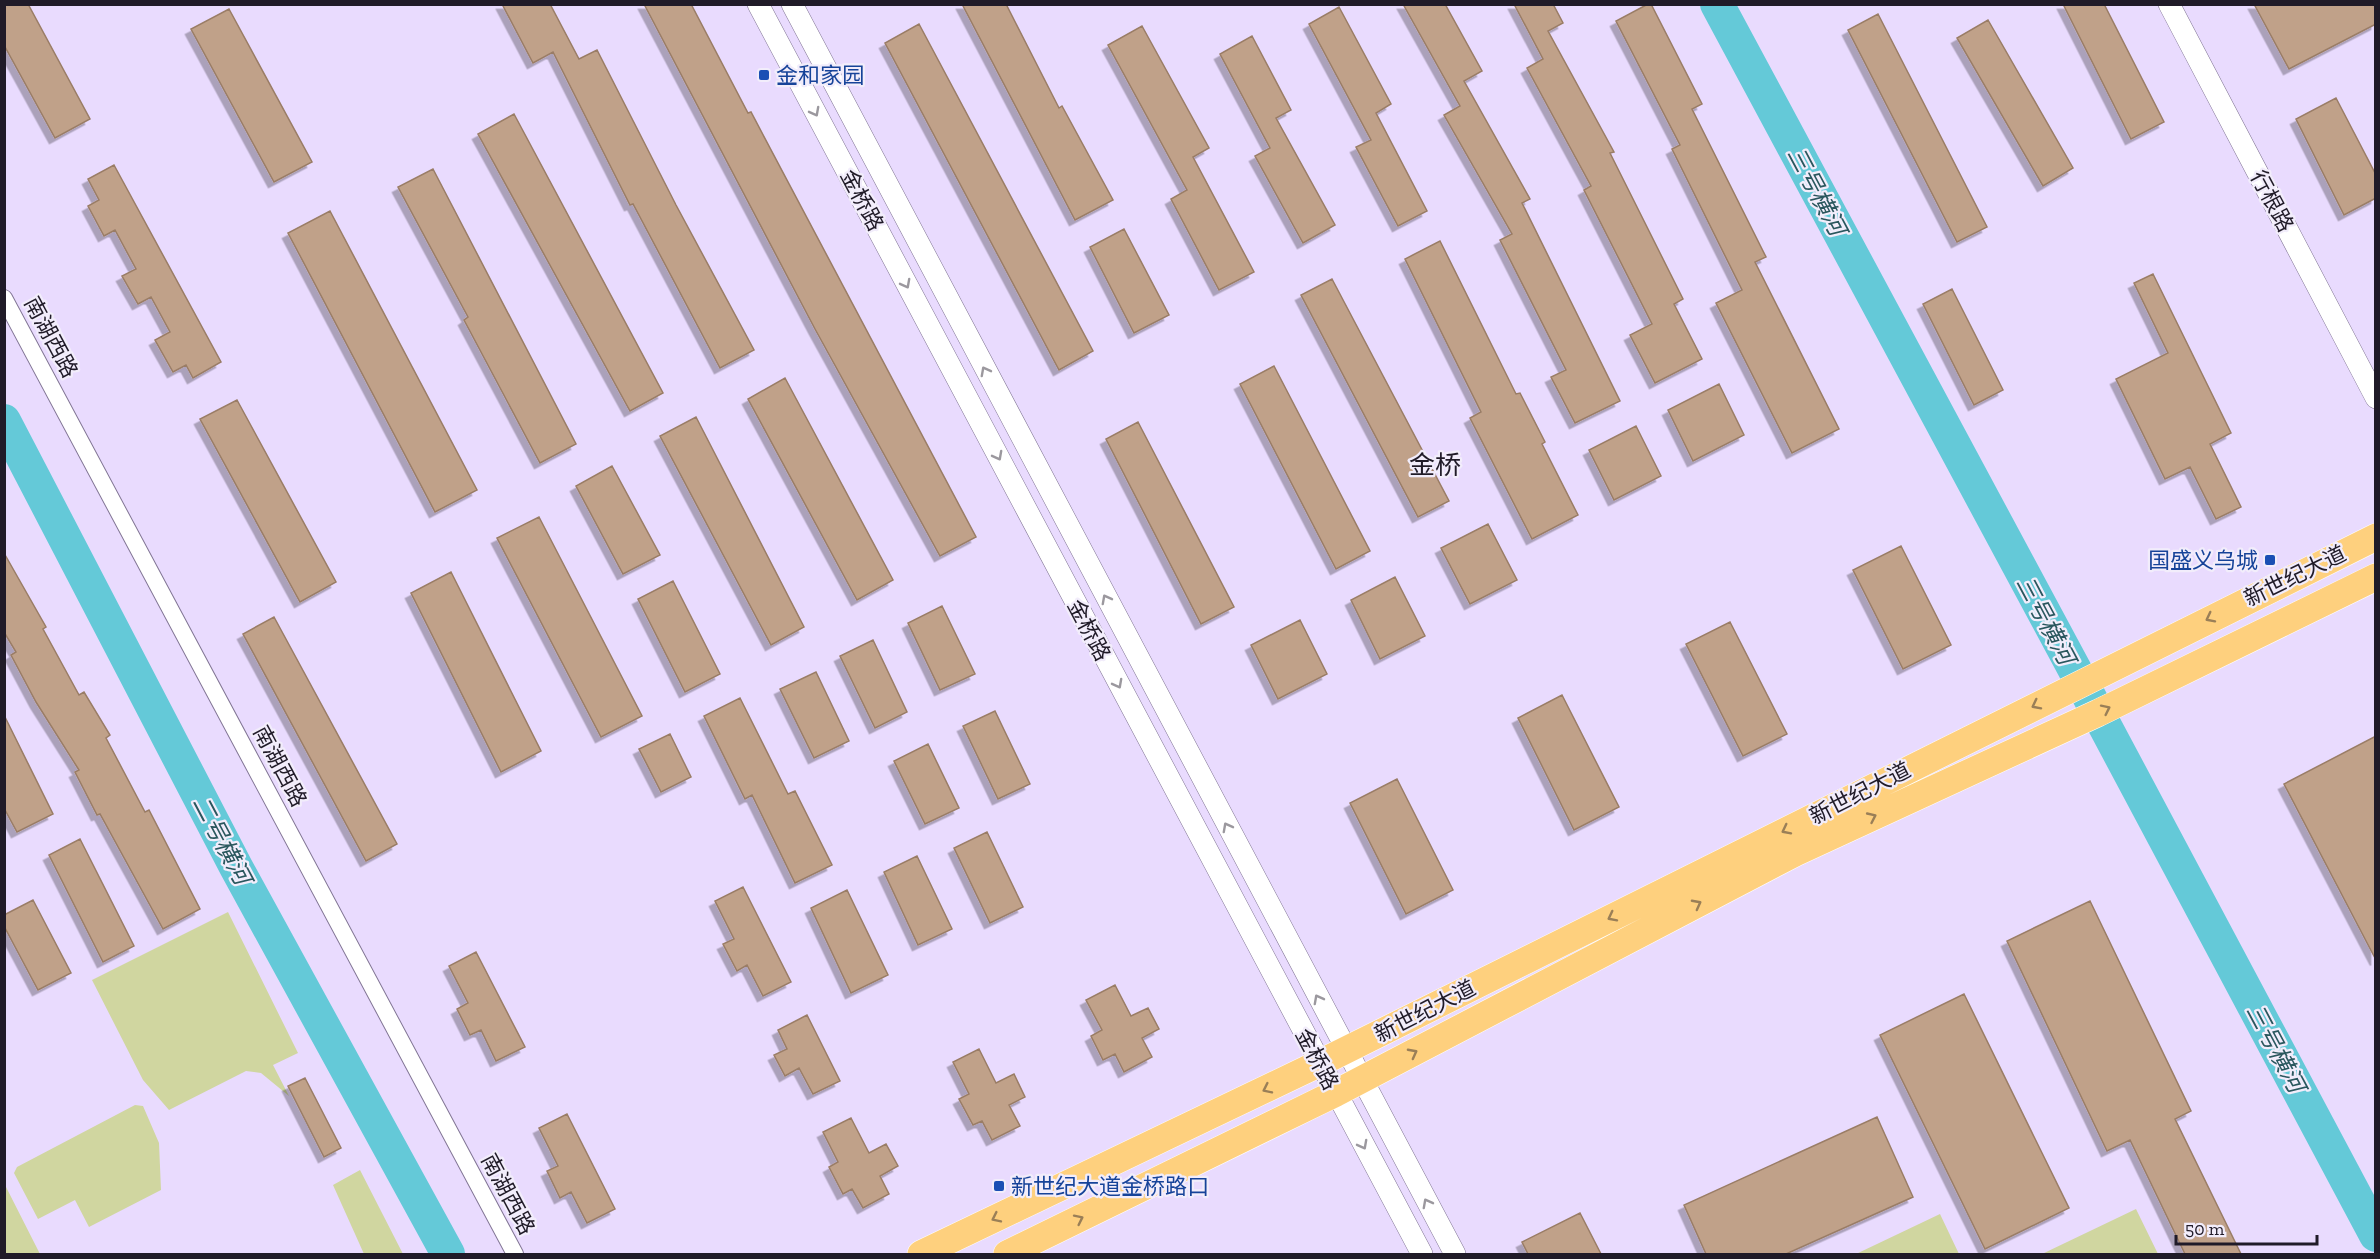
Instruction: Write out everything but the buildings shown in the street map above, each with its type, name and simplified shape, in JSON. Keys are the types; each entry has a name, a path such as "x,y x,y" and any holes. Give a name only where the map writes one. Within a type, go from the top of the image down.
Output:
{"main road":[{"name":"新世纪大道","path":"1320,1063 2376,537"},
{"name":"新世纪大道","path":"1336,1093 1795,853 2098,712 2376,577"},
{"path":"921,1254 1320,1063"},
{"path":"1008,1254 1336,1093"}],"street":[{"name":"金桥路","path":"758,4 1422,1254"},
{"name":"金桥路","path":"792,4 1345,1051 1455,1254"},
{"name":"行根路","path":"2169,4 2376,398"},
{"name":"南湖西路","path":"4,298 515,1254"}],"green space":[{"path":"228,912 298,1053 273,1065 289,1096 261,1073 246,1071 169,1110 143,1080 92,980"},
{"path":"135,1105 143,1106 159,1143 161,1190 89,1227 75,1200 38,1219 14,1173 17,1167"},
{"path":"360,1170 403,1254 364,1254 333,1185"},
{"path":"5,1185 40,1254 5,1254"},
{"path":"2136,1209 2158,1254 2042,1254"},
{"path":"1940,1214 1959,1254 1856,1254"}],"waterway":[{"name":"三号横河","path":"1717,4 2376,1235"},
{"name":"二号横河","path":"4,421 236,867 448,1254"}],"place":[{"name":"金和家园","path":"764,75"},
{"name":"国盛义乌城","path":"2270,560"},
{"name":"新世纪大道金桥路口","path":"999,1186"}],"district":[{"name":"金桥","path":"1435,465"}]}
